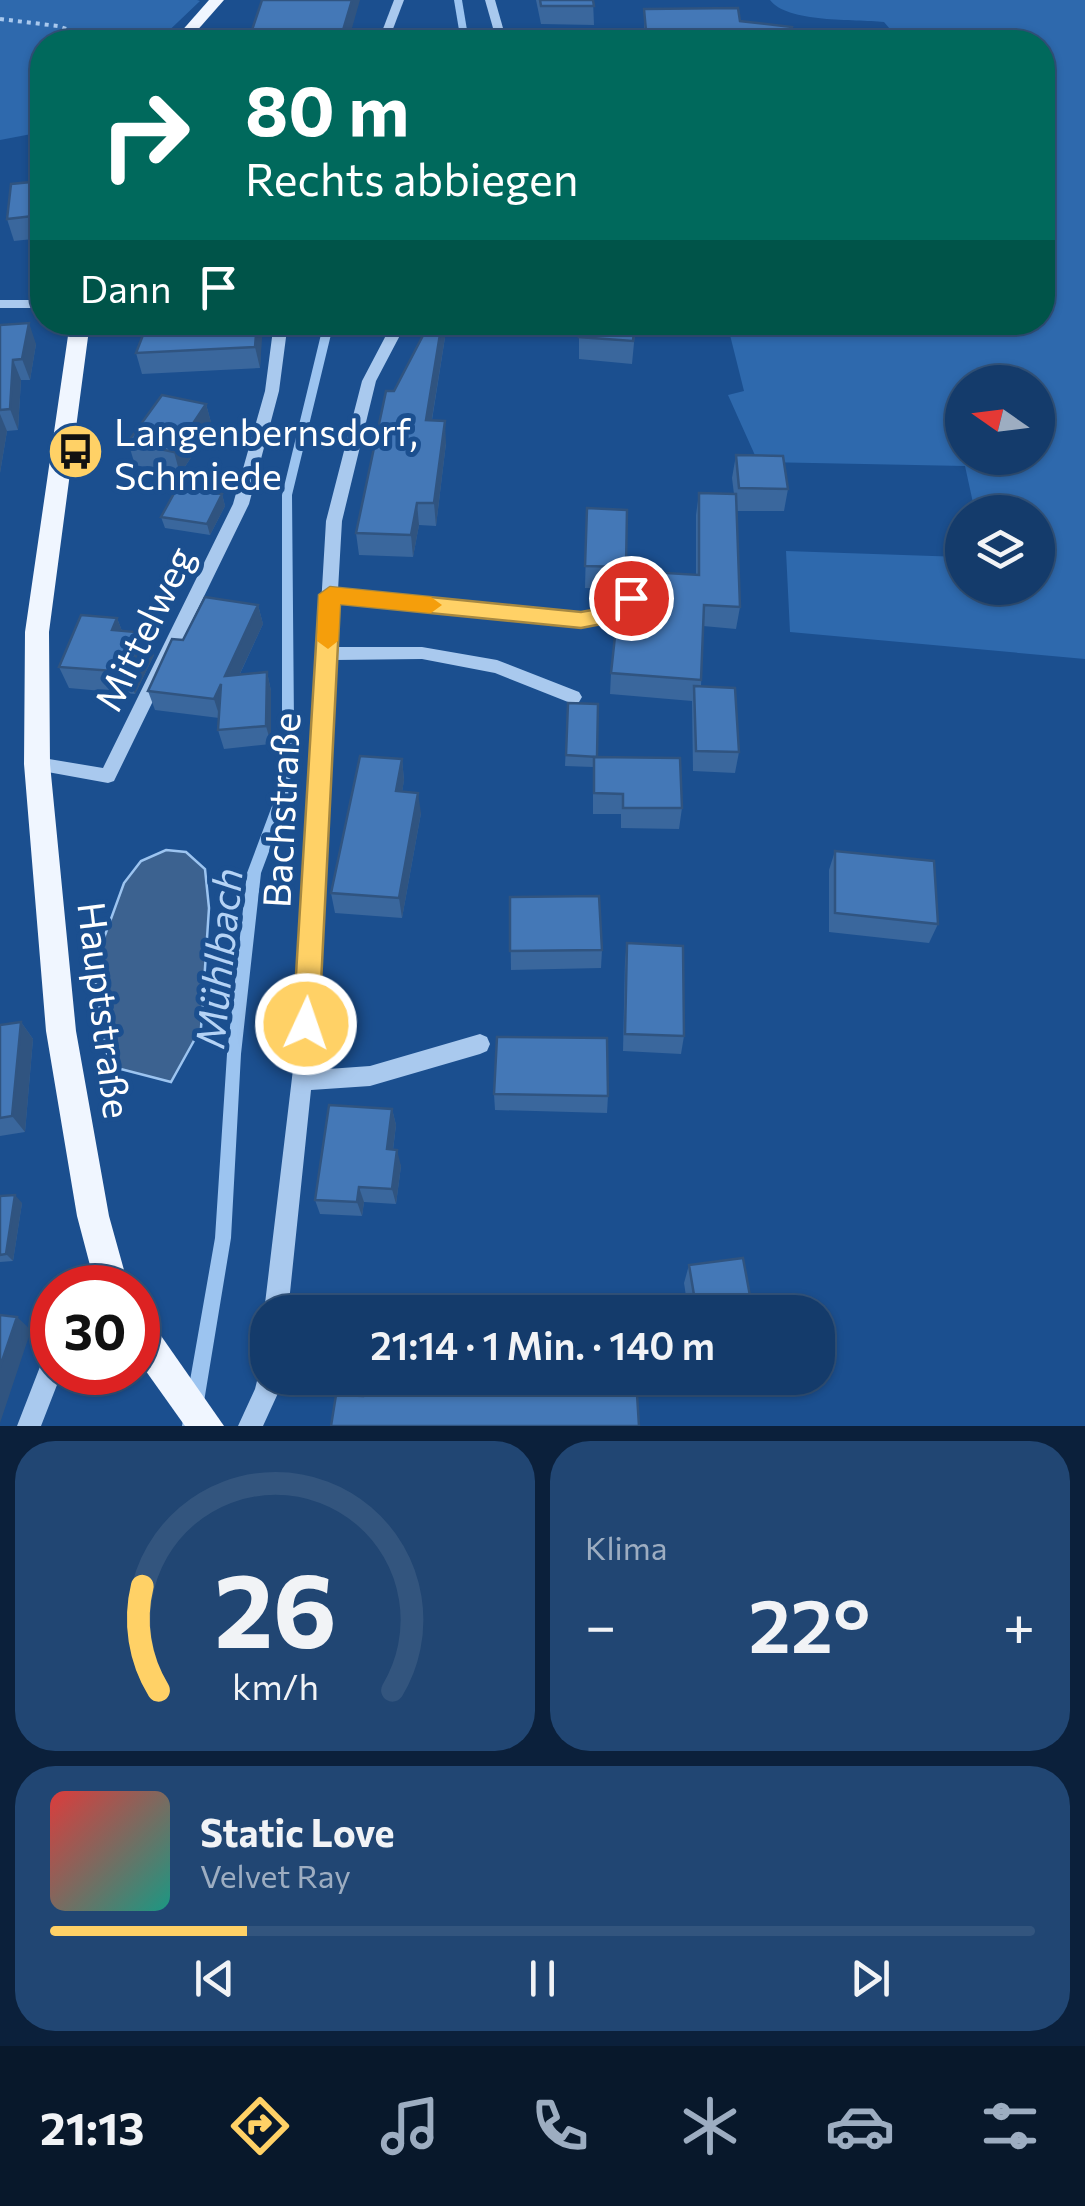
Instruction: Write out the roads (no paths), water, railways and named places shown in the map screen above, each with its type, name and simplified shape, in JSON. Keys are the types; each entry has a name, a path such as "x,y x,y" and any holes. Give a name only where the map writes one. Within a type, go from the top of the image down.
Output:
{"main road":[{"path":"191,30 217,0"},
{"name":"Hauptstraße","path":"78,335 37,632 37,764 61,1031 93,1216 107,1265"},
{"path":"160,1366 206,1426"}],"street":[{"path":"388,30 399,0"},
{"path":"490,0 499,30"},
{"path":"0,304 30,304"},
{"name":"Mittelweg","path":"37,764 108,776 241,504 272,392 279,335"},
{"name":"Bachstraße","path":"278,1295 301,1081 334,521 370,382 394,335"},
{"path":"330,595 581,620 609,616 631,598"},
{"path":"327,654 422,653 497,668 574,697"},
{"path":"301,1081 370,1076 480,1044"},
{"path":"29,1426 41,1395"},
{"path":"250,1426 265,1395"}],"waterway":[{"name":"Mühlbach","path":"458,0 463,30"},
{"name":"Mühlbach","path":"191,1426 223,1238 234,1054 254,873 282,798 288,725 287,495 326,335"}],"place":[{"name":"Langenbernsdorf, Schmiede","path":"75,452"}]}
